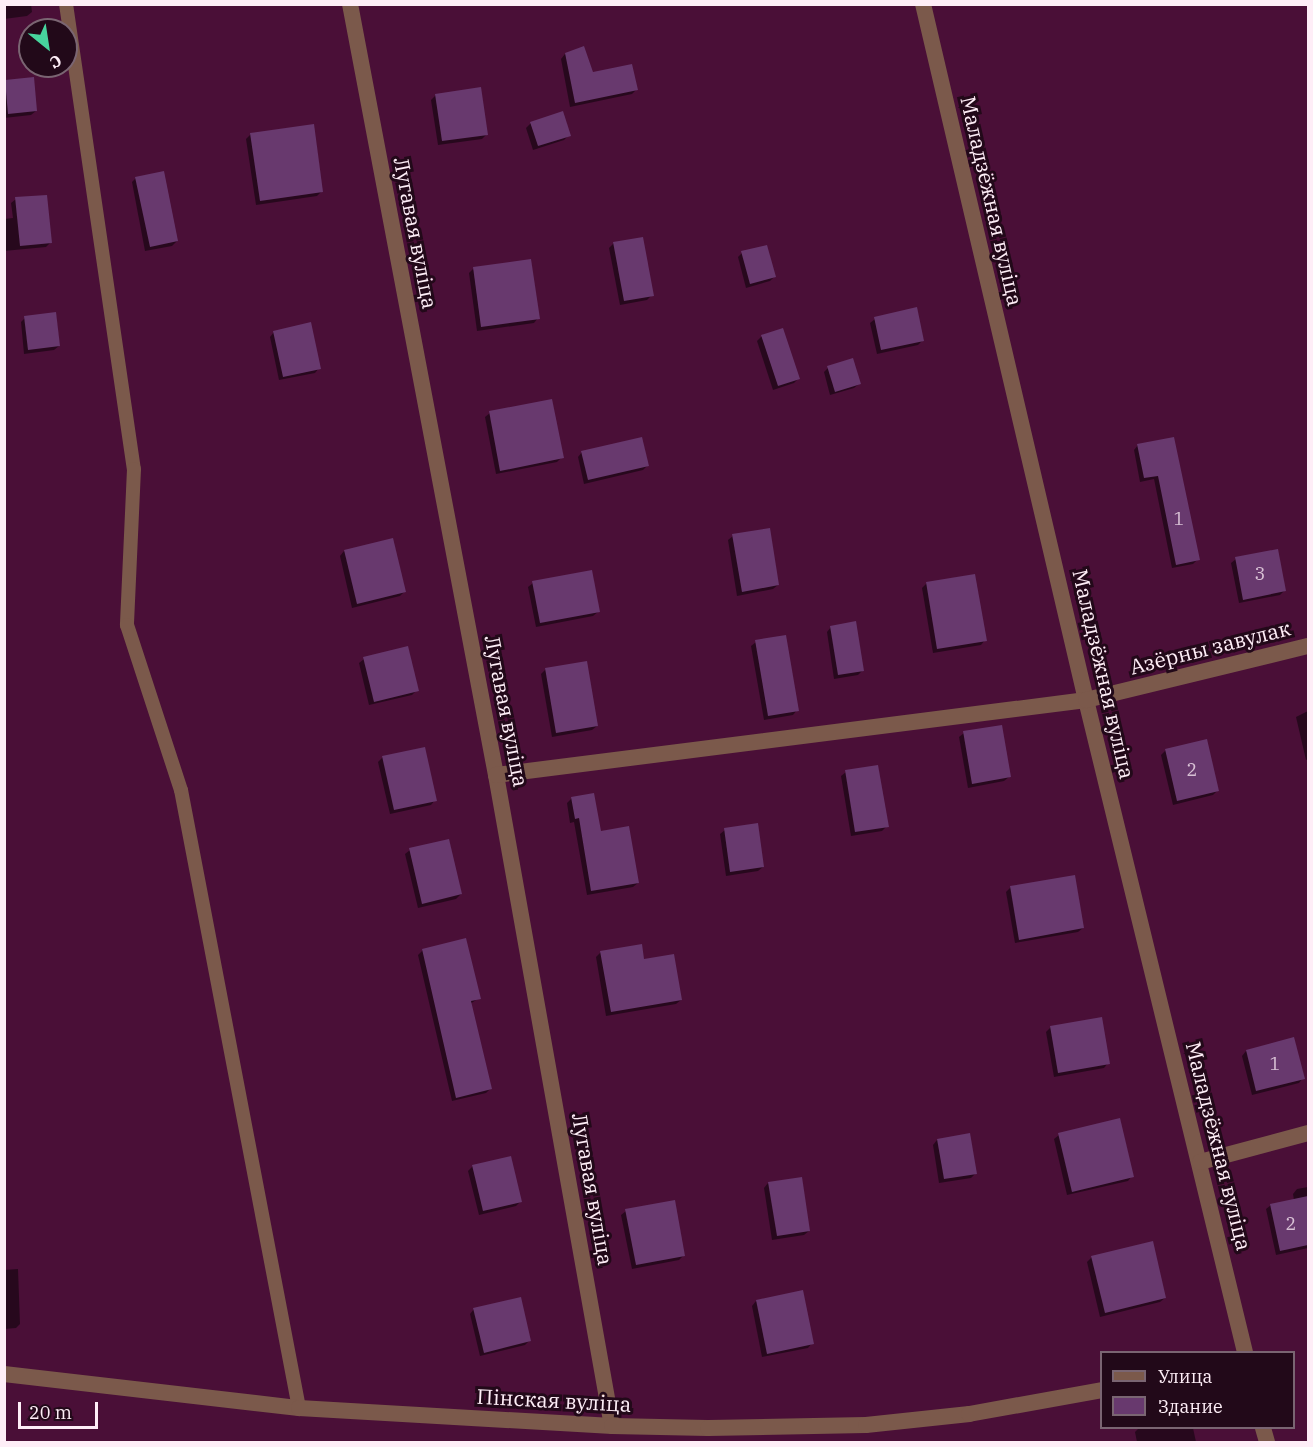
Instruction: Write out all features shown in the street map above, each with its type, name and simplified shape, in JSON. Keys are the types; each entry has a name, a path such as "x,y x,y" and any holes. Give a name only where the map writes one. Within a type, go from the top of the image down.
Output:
{"street":[{"name":"Лугавая вуліца","path":"350,4 496,775 612,1426"},
{"name":"Маладзёжная вуліца","path":"922,4 1086,700 1245,1351"},
{"name":"Азёрны завулак","path":"496,775 1086,700 1308,646"},
{"path":"1200,1162 1308,1133"},
{"name":"Пінская вуліца","path":"4,1374 299,1408 612,1426 710,1436 866,1425 969,1414 1100,1390"}],"lane":[{"path":"66,4 134,469 127,625 181,790 299,1408"}],"building":[{"path":"584,46 593,72 632,64 638,90 575,103 565,53"},
{"path":"34,78 37,111 8,114 5,80"},
{"path":"481,87 488,135 442,141 435,94"},
{"path":"563,111 571,136 538,146 530,122"},
{"path":"314,124 323,192 260,201 250,133"},
{"path":"164,171 178,241 150,247 135,177"},
{"path":"47,195 52,243 20,246 15,197"},
{"path":"643,237 654,296 624,301 613,242"},
{"path":"767,245 776,277 750,284 741,251"},
{"path":"531,259 540,319 481,327 473,267"},
{"path":"917,307 924,341 881,350 874,317"},
{"path":"56,312 60,346 28,350 24,316"},
{"path":"311,322 321,369 283,377 273,331"},
{"path":"783,328 800,379 778,386 761,335"},
{"path":"853,358 861,384 835,392 827,366"},
{"path":"552,399 564,458 500,471 489,411"},
{"path":"642,437 649,466 588,480 581,451"},
{"path":"1174,437 1200,560 1176,565 1158,476 1144,478 1137,444"},
{"path":"770,528 779,585 742,592 732,534"},
{"path":"393,538 406,592 357,604 344,550"},
{"path":"1278,549 1286,591 1243,600 1235,557"},
{"path":"592,570 600,612 540,623 532,581"},
{"path":"975,574 987,641 937,649 926,582"},
{"path":"856,621 864,671 838,675 830,626"},
{"path":"786,635 799,711 768,716 755,640"},
{"path":"408,646 419,691 374,702 363,657"},
{"path":"587,661 598,726 556,733 545,668"},
{"path":"1002,725 1011,777 972,784 963,731"},
{"path":"1207,739 1219,791 1177,801 1165,749"},
{"path":"425,747 437,801 394,810 382,756"},
{"path":"878,765 889,827 855,832 845,770"},
{"path":"594,793 601,831 629,826 639,883 591,891 579,818 575,819 571,797"},
{"path":"758,823 764,867 730,872 724,828"},
{"path":"449,839 462,894 422,904 409,848"},
{"path":"1075,875 1084,928 1019,940 1010,886"},
{"path":"466,938 481,999 471,1001 492,1089 456,1098 422,949"},
{"path":"642,944 644,959 674,954 682,1000 611,1012 600,951"},
{"path":"1102,1017 1110,1064 1058,1073 1050,1026"},
{"path":"1294,1037 1305,1079 1256,1091 1246,1050"},
{"path":"1120,1118 1134,1177 1072,1192 1058,1133"},
{"path":"970,1133 977,1174 944,1179 937,1139"},
{"path":"511,1156 522,1202 483,1211 472,1165"},
{"path":"802,1177 810,1231 777,1236 768,1182"},
{"path":"1308,1196 1308,1245 1280,1251 1270,1204"},
{"path":"675,1200 685,1256 636,1265 625,1209"},
{"path":"1153,1241 1166,1298 1105,1313 1091,1256"},
{"path":"803,1290 814,1344 767,1354 756,1300"},
{"path":"521,1297 531,1341 484,1353 473,1308"}]}
